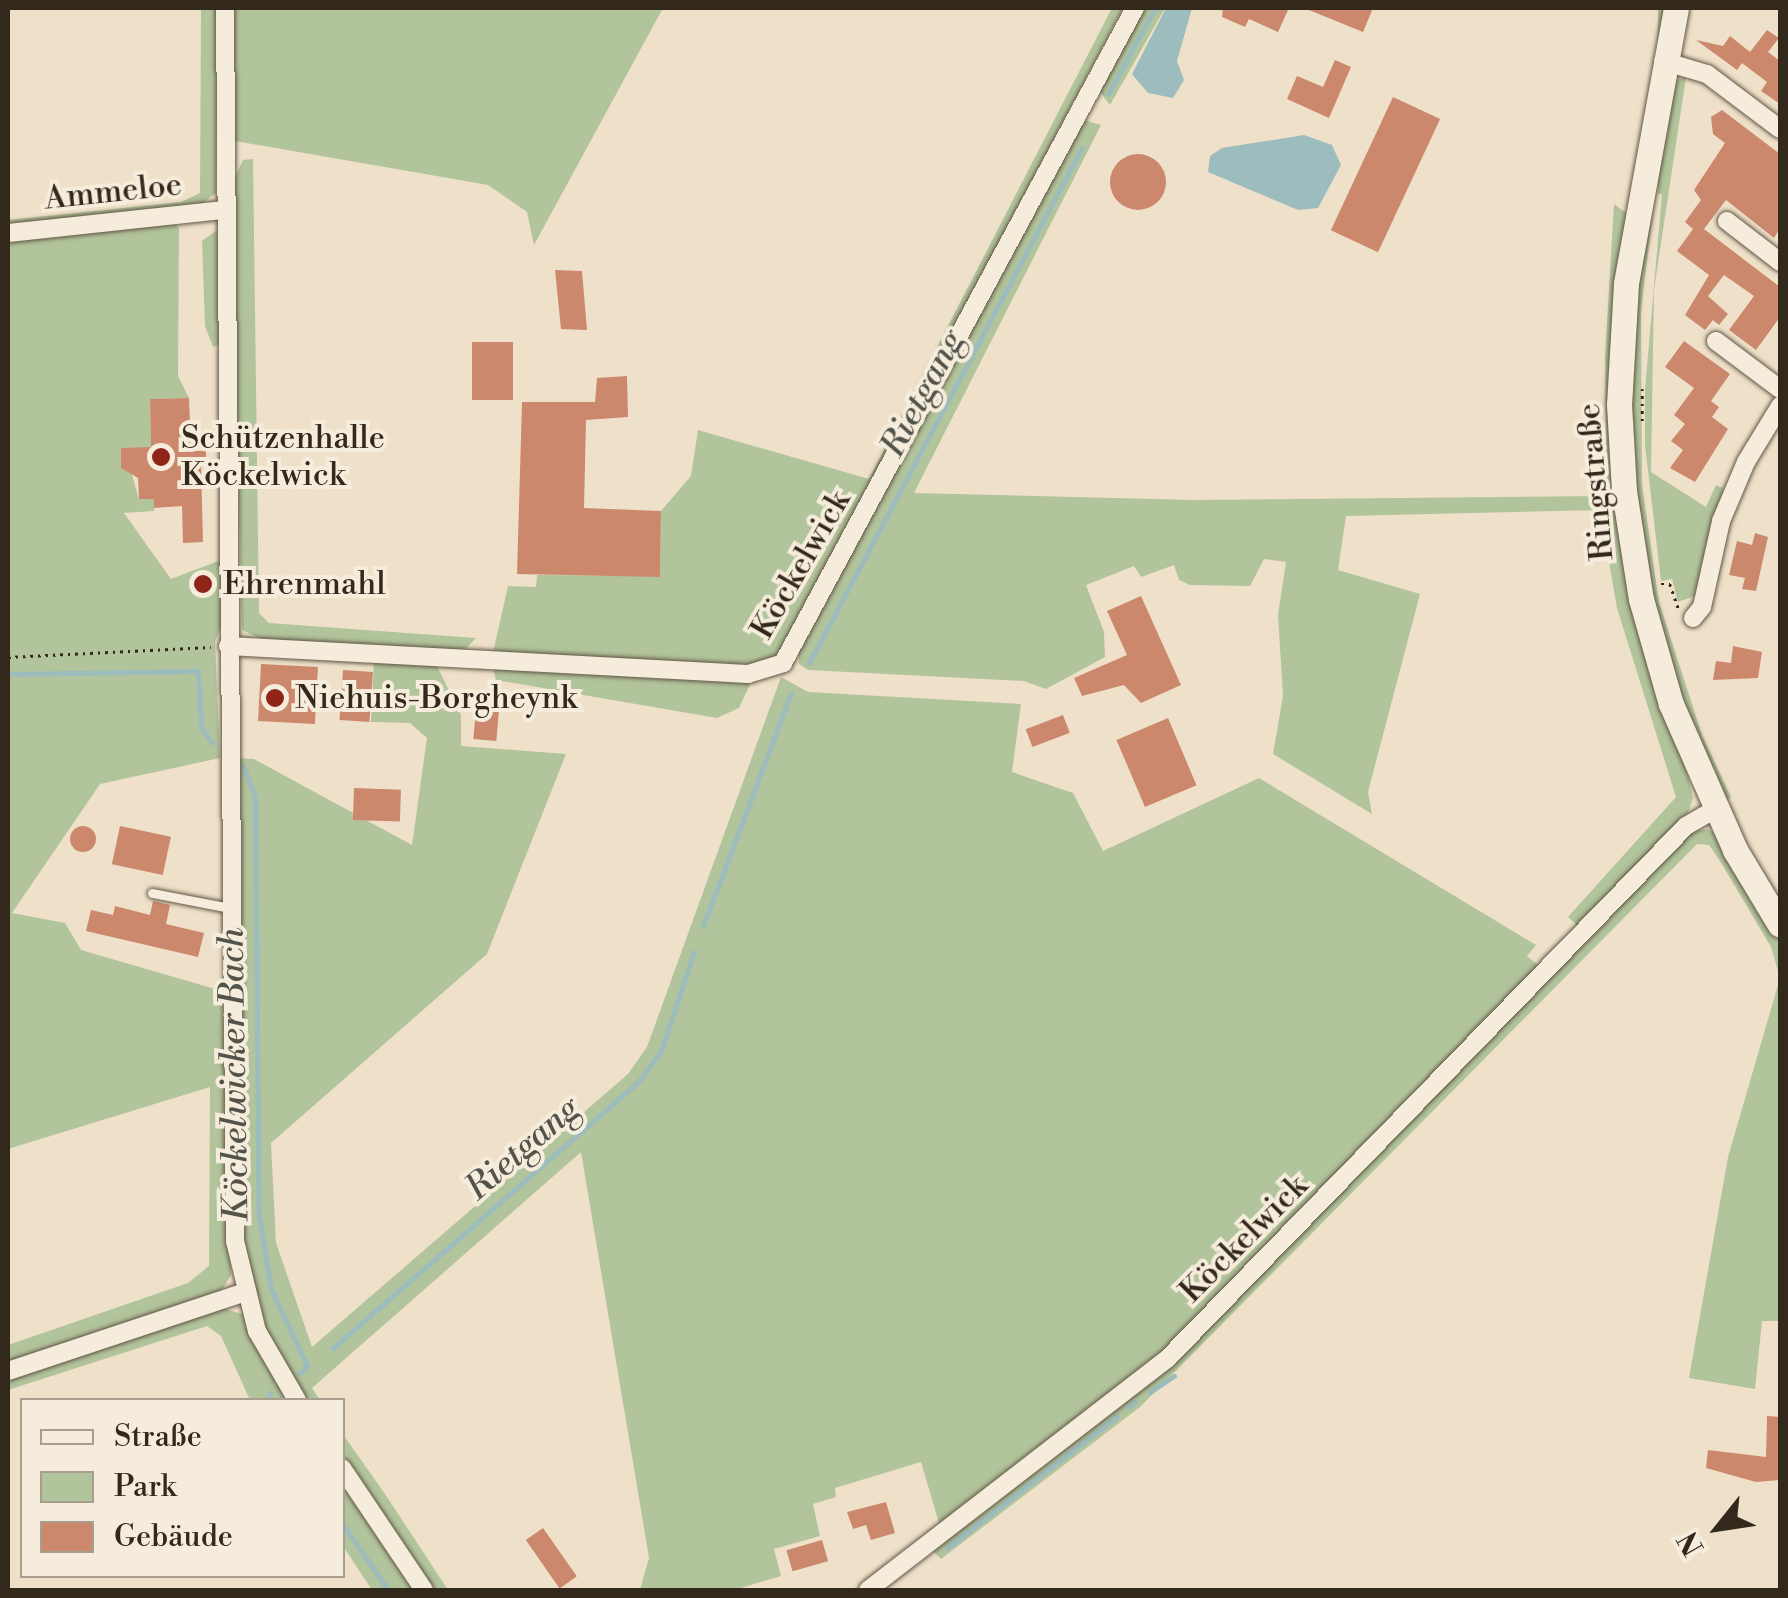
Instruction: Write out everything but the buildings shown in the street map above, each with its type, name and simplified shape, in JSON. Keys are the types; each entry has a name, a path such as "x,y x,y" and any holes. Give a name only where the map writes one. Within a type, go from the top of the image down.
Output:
{"main road":[{"name":"Ringstraße","path":"1676,8 1663,61 1626,284 1620,445 1632,550 1655,656 1715,809 1780,924"}],"street":[{"path":"225,8 232,1179 243,1293 296,1398"},
{"name":"Köckelwick","path":"228,646 748,674 783,663 1135,8"},
{"path":"1663,61 1707,74 1780,129"},
{"name":"Ammeloe","path":"8,233 224,210"},
{"path":"1726,221 1780,262"},
{"path":"1716,340 1780,390"},
{"path":"1693,618 1702,607 1727,506 1780,406"},
{"name":"Köckelwick","path":"868,1590 1168,1358 1660,853 1715,809"},
{"path":"8,1371 243,1293"},
{"path":"345,1472 424,1590"}],"lane":[{"path":"152,893 230,908"}],"path":[{"path":"1642,374 1642,429"},
{"path":"1656,567 1662,601"},
{"path":"1659,584 1670,584 1680,613 1693,618"},
{"path":"8,657 228,646"}],"green space":[{"path":"201,8 217,8 216,193 195,209 8,229 8,220 181,202 200,193"},
{"path":"231,8 663,8 534,245 527,212 488,185 235,141"},
{"path":"1112,8 1123,8 779,659 749,669 492,657 508,586 536,587 537,575 660,576 661,511 691,476 698,430 869,479"},
{"path":"1140,8 1165,8 1110,105 1097,88"},
{"path":"1658,8 1667,8 1667,194 1658,194"},
{"path":"1686,77 1654,290 1651,472 1706,507 1716,485 1723,488 1723,501 1698,595 1678,602 1672,579 1661,581 1645,445 1645,389 1669,114 1677,80"},
{"path":"1080,119 1101,125 914,493 1193,500 1607,496 1605,357 1614,204 1626,213 1612,459 1693,798 1688,813 1579,927 1568,917 1676,797 1617,608 1600,510 1346,516 1338,570 1420,594 1368,792 1372,814 1273,754 1283,696 1278,615 1286,562 1264,559 1250,586 1190,585 1179,580 1174,565 1141,577 1134,566 1086,585 1104,632 1105,657 1046,689 1024,681 808,670 799,664 799,651"},
{"path":"1663,128 1641,311 1642,484 1659,602 1702,735 1731,797 1725,802 1685,720 1651,607 1630,462 1629,339"},
{"path":"253,159 259,613 269,623 476,638 462,653 268,642 242,630 232,183 243,160"},
{"path":"171,221 179,228 178,376 189,398 150,399 151,447 130,468 139,499 154,499 154,511 124,513 171,579 221,560 221,627 215,642 220,758 100,784 12,913 65,923 81,950 222,991 231,1275 219,1295 8,1366 8,1345 188,1283 209,1266 210,1087 8,1149 8,238"},
{"path":"217,230 222,343 213,347 205,326 202,241"},
{"path":"374,659 436,664 461,715 461,746 566,754 487,954 271,1143 276,1243 312,1347 628,1074 647,1047 781,677 808,692 1021,704 1012,772 1073,793 1103,851 1259,778 1536,945 1527,956 1539,966 1158,1361 875,1581 871,1577 939,1523 921,1462 835,1488 836,1497 813,1504 820,1536 774,1549 781,1576 734,1590 640,1590 649,1558 581,1152 312,1388 319,1398 304,1398 270,1344 244,1264 234,758 254,759 412,845 427,738 410,723 371,722"},
{"path":"492,665 752,680 739,708 717,718 496,680"},
{"path":"1707,829 1716,833 1780,940 1780,978 1771,947 1720,861 1709,845 1697,844 1140,1407 941,1559 933,1551 1168,1365 1692,831"},
{"path":"1780,978 1780,1321 1762,1321 1755,1389 1689,1378 1728,1157"},
{"path":"218,1307 242,1314 287,1398 249,1398 221,1336 207,1326 8,1390 8,1376"},
{"path":"345,1437 448,1590 433,1590 345,1459"},
{"path":"345,1486 415,1590 372,1590 345,1549"}],"water":[{"path":"1166,8 1192,8 1177,61 1184,80 1173,98 1148,93 1132,74"},
{"path":"1304,135 1332,145 1341,165 1318,208 1298,210 1208,172 1210,156 1222,148"}],"waterway":[{"name":"Rietgang","path":"1108,94 1155,8"},
{"name":"Rietgang","path":"809,663 1081,149"},
{"name":"Köckelwicker Bach","path":"8,674 198,671 201,727 212,743"},
{"name":"Rietgang","path":"703,926 791,693"},
{"name":"Köckelwicker Bach","path":"243,766 255,795 259,1217 271,1289 307,1366 300,1373"},
{"name":"Rietgang","path":"333,1348 638,1082 661,1051 694,952"},
{"path":"1150,1392 1174,1376"},
{"name":"Köckelwicker Bach","path":"269,1398 270,1393"},
{"path":"1129,1407 1135,1402"},
{"path":"947,1548 1117,1416"},
{"name":"Köckelwicker Bach","path":"345,1527 388,1590"}],"place":[{"name":"Schützenhalle Köckelwick","path":"161,457"},
{"name":"Ehrenmahl","path":"203,584"},
{"name":"Niehuis-Borgheynk","path":"275,698"}]}
